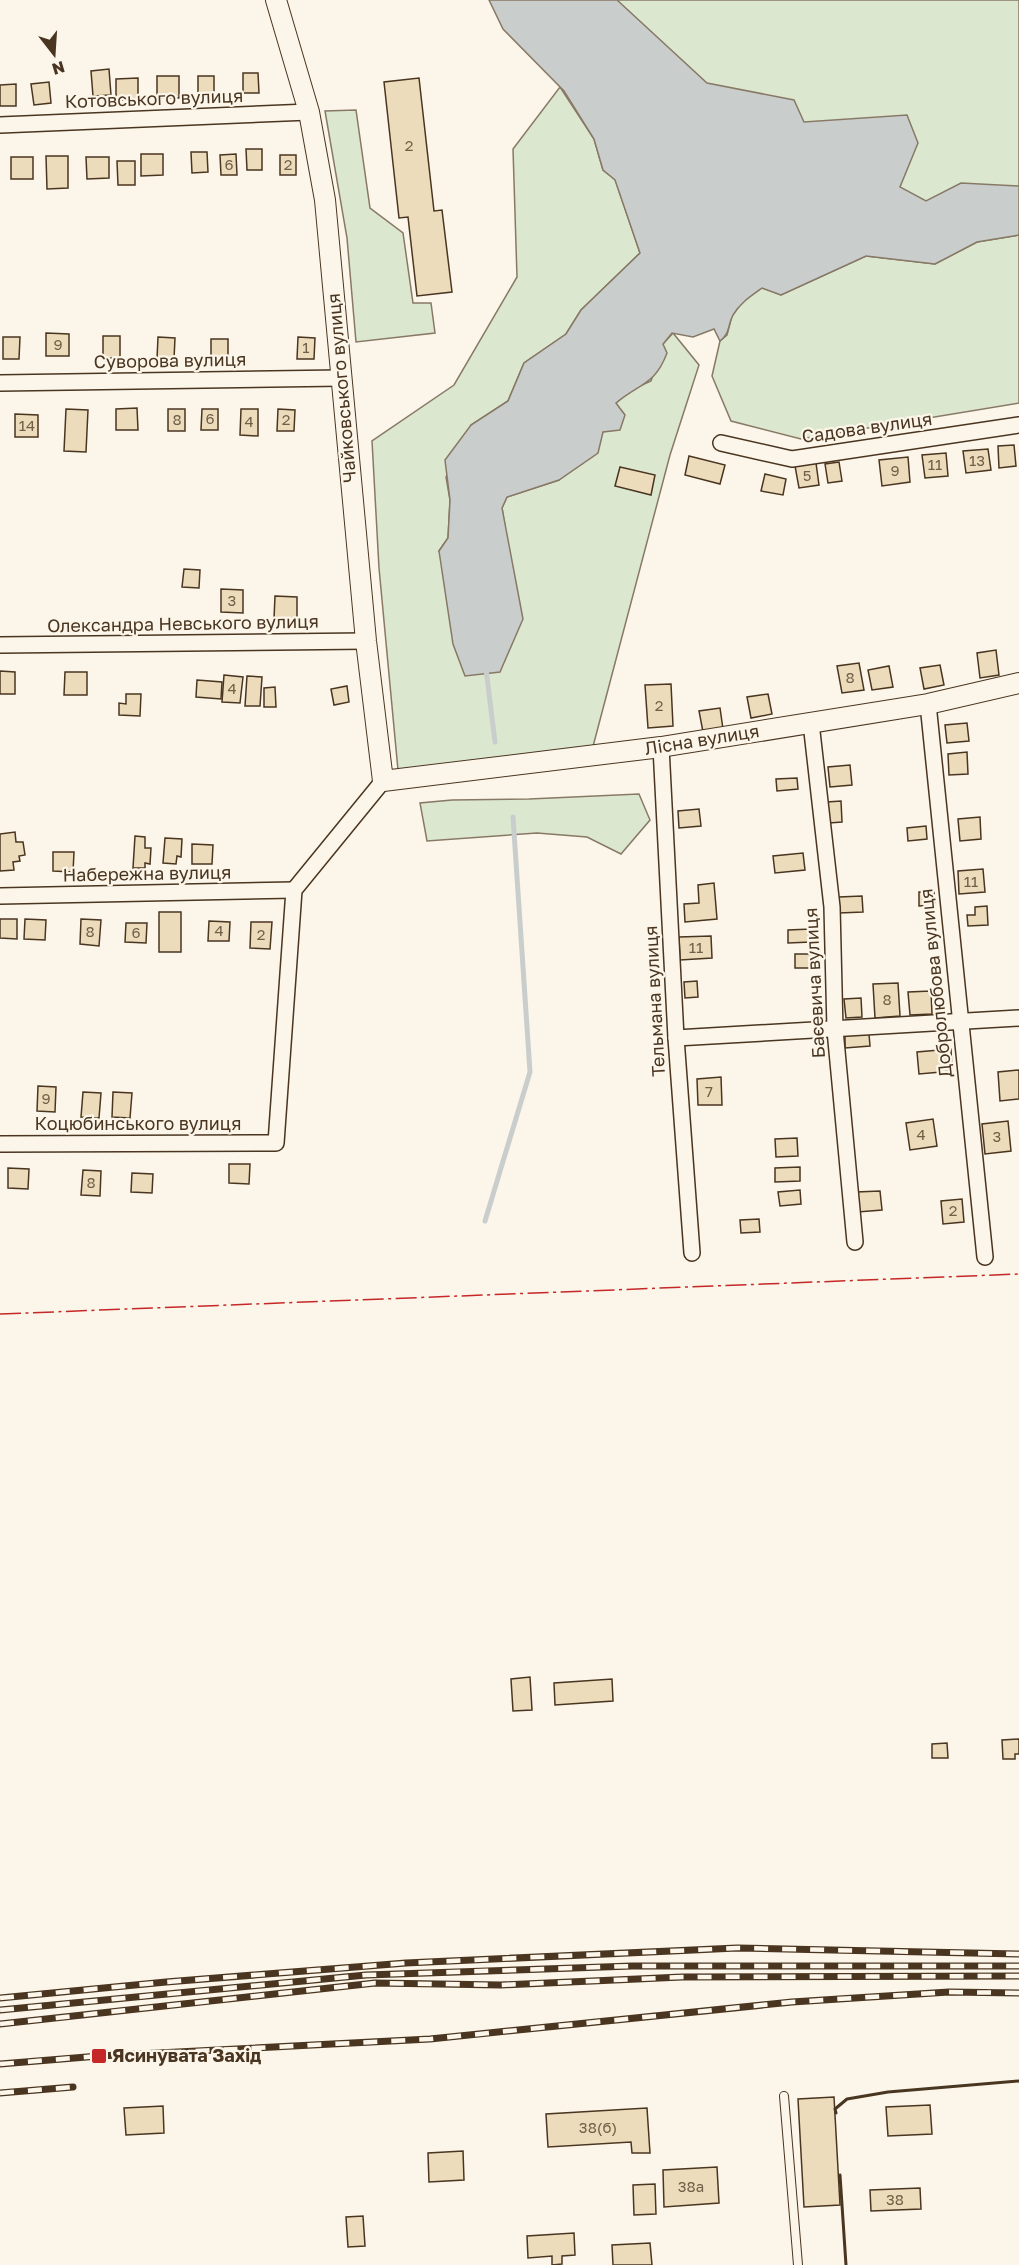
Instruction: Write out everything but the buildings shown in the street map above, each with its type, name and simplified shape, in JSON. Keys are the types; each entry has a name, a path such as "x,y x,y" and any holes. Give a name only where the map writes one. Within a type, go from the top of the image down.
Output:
{"street":[{"name":"Чайковського вулиця","path":"276,0 309,112 326,200 366,641 383,781"},
{"name":"Котовського вулиця","path":"0,125 309,112"},
{"name":"Суворова вулиця","path":"0,383 341,378"},
{"name":"Садова вулиця","path":"721,443 792,459 1019,425"},
{"name":"Олександра Невського вулиця","path":"0,645 366,641"},
{"name":"Лісна вулиця","path":"383,781 661,747 928,704 1019,683"},
{"name":"Добролюбова вулиця","path":"928,704 959,1023 985,1257"},
{"name":"Баєевича вулиця","path":"811,723 832,907 835,1030 855,1242"},
{"name":"Тельмана вулиця","path":"661,747 676,1038 692,1253"},
{"path":"294,890 383,781"},
{"name":"Набережна вулиця","path":"0,896 294,890"},
{"name":"Коцюбинського вулиця","path":"0,1144 276,1143 294,890"},
{"path":"676,1038 1019,1018"}],"lane":[{"path":"784,2096 798,2265"}],"green space":[{"path":"607,0 1019,0 1019,222 802,234"},
{"path":"560,87 594,139 603,170 615,179 640,253 581,310 566,334 524,363 508,401 471,425 446,477 450,500 448,538 439,551 510,559 502,508 507,497 559,480 603,432 616,403 633,389 651,381 663,344 673,333 699,365 670,455 591,754 398,770 379,568 372,441 454,385 517,277 513,149"},
{"path":"356,110 370,208 403,233 413,303 431,303 435,333 356,342 347,238 325,111"},
{"path":"1019,235 1019,403 801,439 731,421 712,376 720,341 727,335 732,316 743,301 762,288 781,295 866,256 935,264 977,242"},
{"path":"639,794 650,820 621,854 587,837 537,833 427,841 420,803 452,800"}],"shaded area":[{"path":"489,0 617,0 707,83 794,100 804,122 907,115 918,143 900,187 926,201 961,183 1019,186 1019,235 977,242 935,264 866,256 781,295 762,288 736,311 726,335 720,341 714,329 693,337 672,333 663,344 667,353 657,372 646,383 616,403 625,415 620,430 603,432 598,453 559,480 507,497 502,508 523,619 500,672 465,676 453,644 439,551 448,538 450,500 445,460 471,425 508,401 524,363 566,334 581,310 640,253 615,180 603,170 594,139 564,91 503,29"}],"waterway":[{"path":"486,669 495,742"},
{"path":"485,1221 530,1072 513,817"}],"railway":[{"path":"0,1998 406,1963 737,1948 1019,1954"},
{"path":"0,2010 366,1975 632,1966 1019,1966"},
{"path":"0,2024 375,1983 501,1985 682,1977 1019,1976"},
{"path":"0,2064 99,2056 430,2039 792,2002 949,1992 1019,1993"},
{"path":"0,2093 73,2087"}],"wall":[{"path":"836,2113 835,2109 847,2099 888,2092 1019,2081"},
{"path":"840,2175 846,2265"}],"power":[{"path":"0,1314 1019,1274"}],"place":[{"name":"Ясинувата Захід","path":"99,2056"}]}
